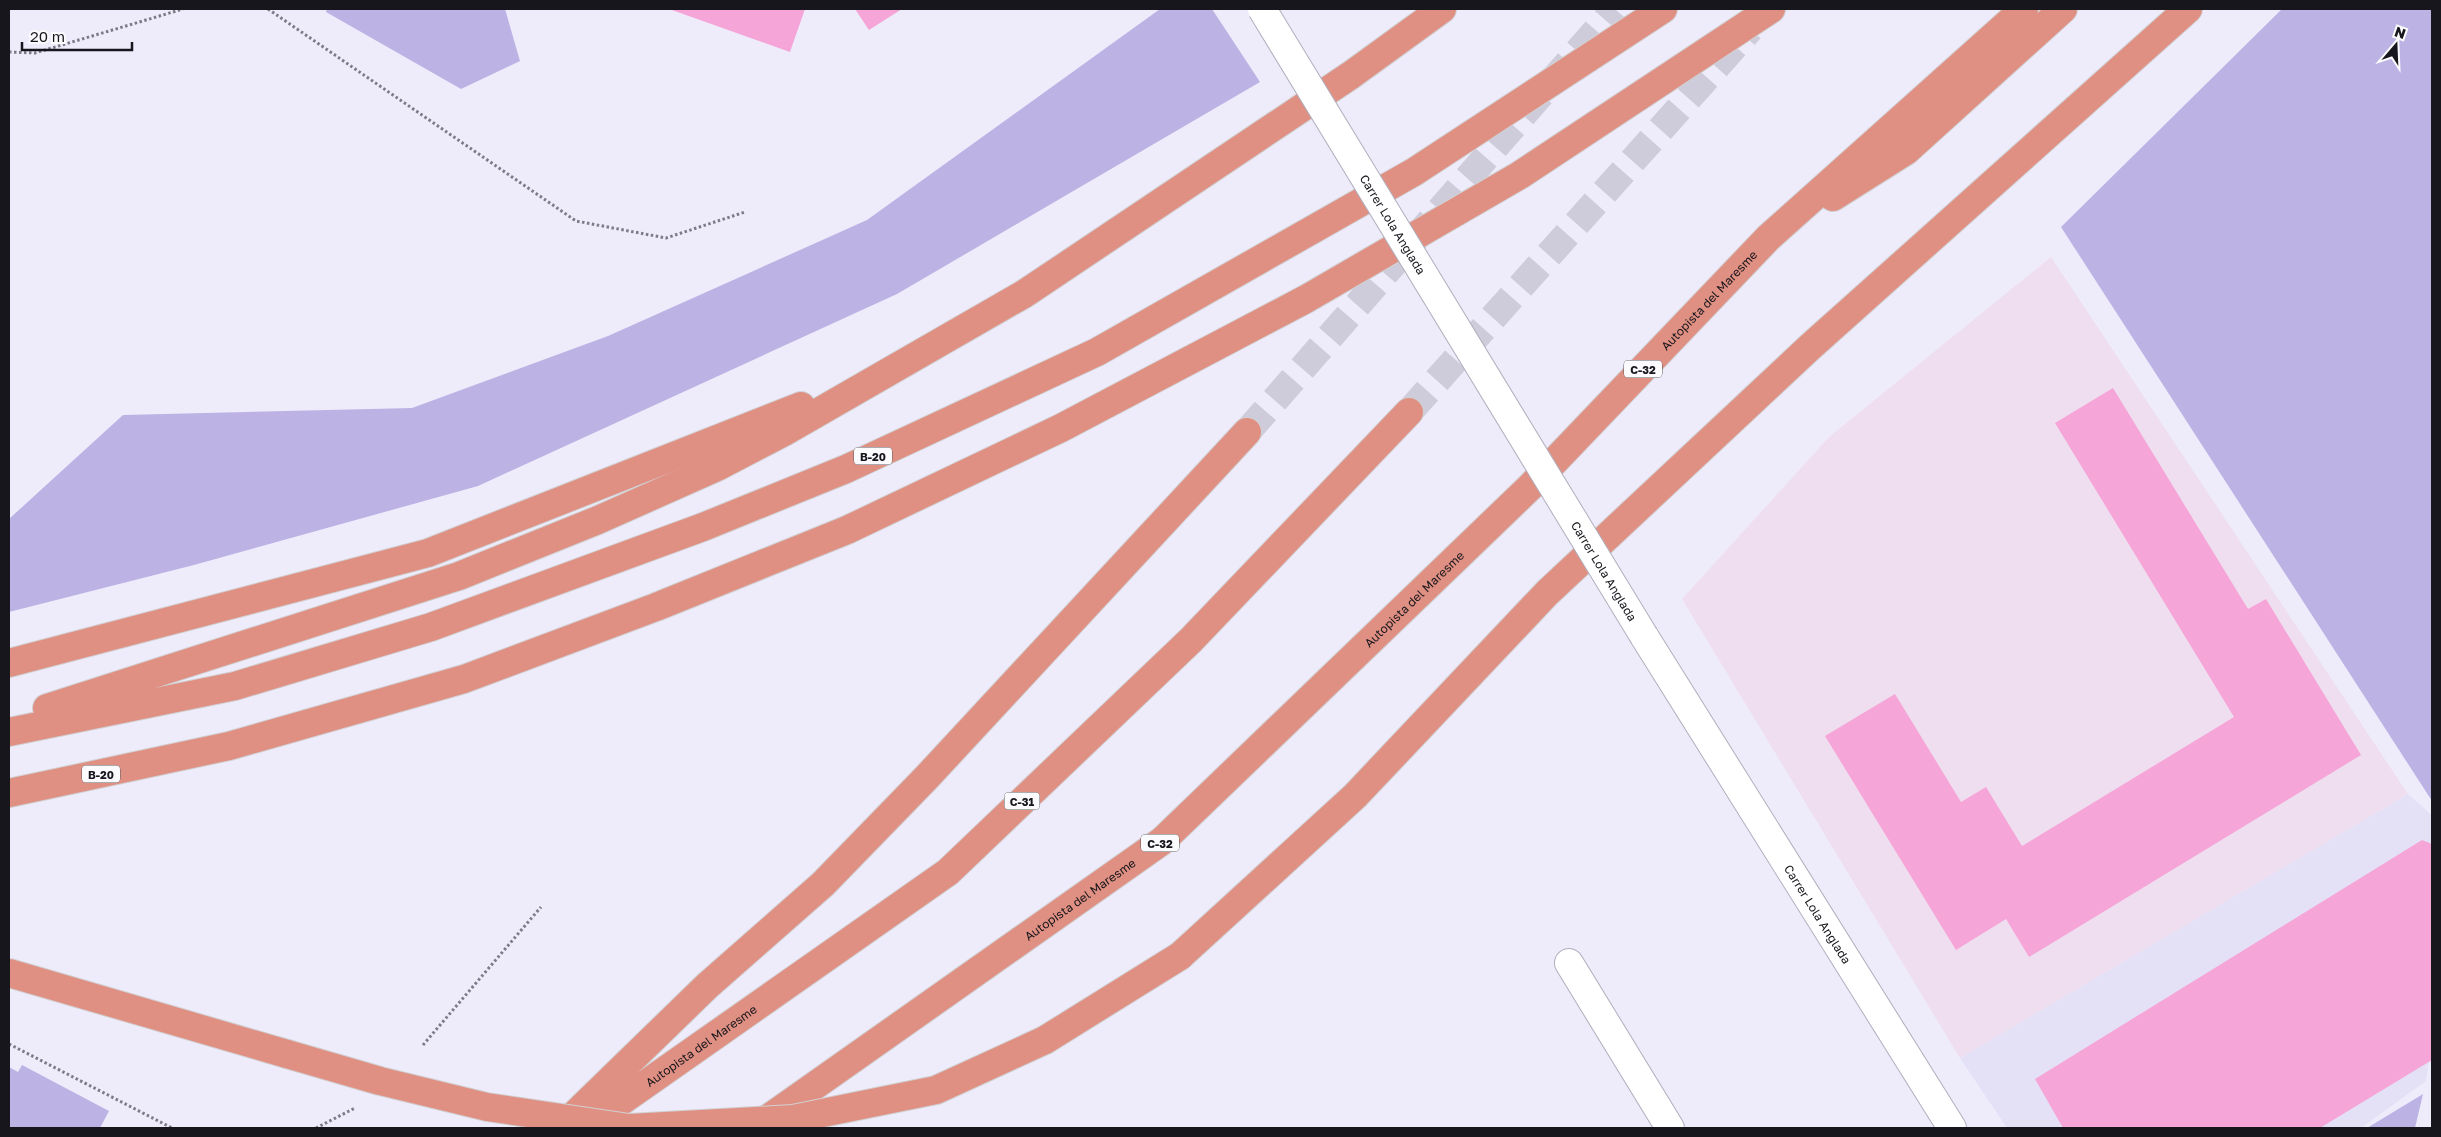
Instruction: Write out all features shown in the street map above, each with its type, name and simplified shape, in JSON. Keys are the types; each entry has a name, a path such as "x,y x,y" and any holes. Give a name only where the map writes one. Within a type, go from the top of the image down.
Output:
{"highway":[{"path":"9,720 459,576 598,520 717,467 784,432 1024,294 1351,75 1442,9"},
{"name":"B-20","path":"9,732 235,686 432,627 703,527 846,469 1097,352 1414,172 1663,9"},
{"name":"B-20","path":"9,794 229,746 464,679 656,607 847,530 1061,428 1306,299 1520,175 1771,9"},
{"name":"Autopista del Maresme","path":"755,1128 1162,841 1530,487 1768,238 2024,9"},
{"path":"1768,238 1906,151 2063,9"},
{"path":"9,973 380,1082 487,1107 629,1128 793,1119 936,1090 1045,1040 1180,956 1355,796 1547,592 1810,347 2188,9"},
{"path":"9,663 428,553 820,398 969,326"},
{"name":"Autopista del Maresme","path":"583,1128 948,872 1191,640 1409,412"},
{"path":"561,1128 707,986 823,884 927,777 1247,432"}],"street":[{"name":"Carrer Lola Anglada","path":"1262,9 1644,636 1952,1128"},
{"path":"1569,963 1670,1128"}],"path":[{"path":"9,52 35,53 183,9"},
{"path":"268,9 576,221 666,238 745,212"},
{"path":"423,1045 541,907"},
{"path":"9,1044 172,1128"},
{"path":"316,1128 356,1108"}],"shaded area":[{"path":"327,9 505,9 520,61 461,89 326,12"},
{"path":"1160,9 1212,9 1260,82 897,294 478,486 194,565 9,612 9,519 123,415 412,408 608,336 867,220"},
{"path":"2282,9 2432,9 2432,801 2061,227"},
{"path":"2051,257 2408,794 1960,1058 1682,599 1829,437"},
{"path":"2408,794 2432,815 2432,1044 2426,1081 2361,1128 2007,1128 1960,1058"},
{"path":"22,1065 109,1111 100,1128 9,1128 9,1067 18,1072"},
{"path":"2423,1094 2415,1128 2367,1128"}],"building":[{"path":"669,9 805,9 790,52"},
{"path":"855,9 902,9 869,30"},
{"path":"2113,388 2248,609 2266,599 2361,755 2029,957 2006,919 1956,950 1825,736 1895,694 1961,802 1986,787 2022,846 2234,717 2055,423"},
{"path":"2422,840 2432,844 2432,1060 2320,1128 2063,1128 2035,1079"}],"tunnel":[{"path":"1247,432 1615,9"},
{"path":"1409,412 1750,29"}]}
